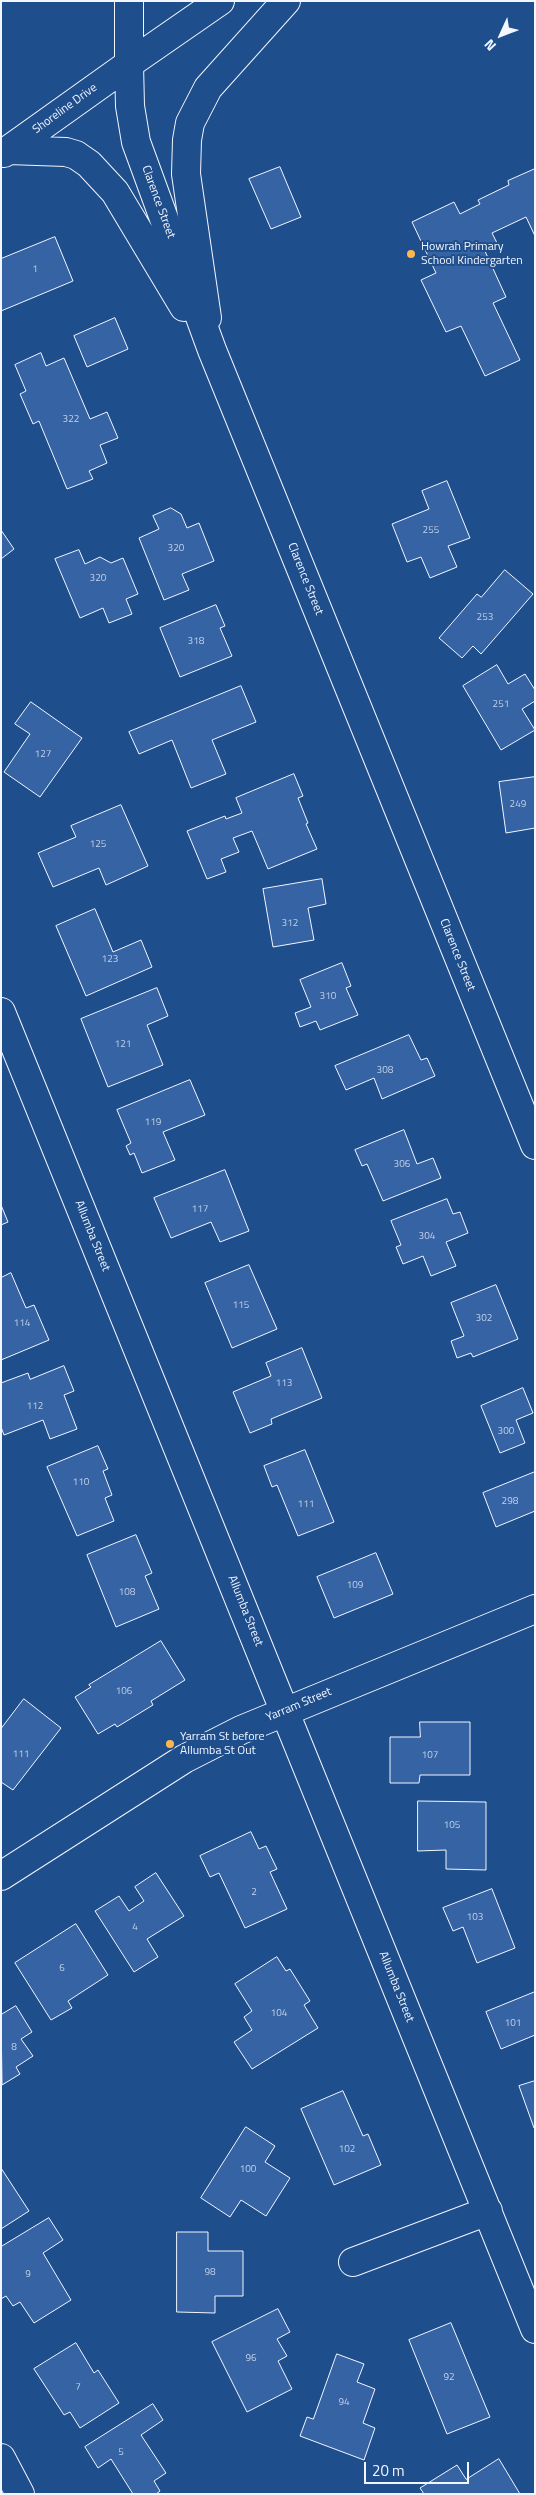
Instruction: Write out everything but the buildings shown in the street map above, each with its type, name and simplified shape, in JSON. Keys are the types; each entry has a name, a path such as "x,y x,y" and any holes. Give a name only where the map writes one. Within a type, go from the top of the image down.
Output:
{"street":[{"name":"Clarence Street","path":"129,1 130,106 136,142 212,350 535,1145"},
{"name":"Shoreline Drive","path":"4,152 220,1"},
{"path":"212,350 186,174 187,140 190,123 208,88 286,1"},
{"path":"4,152 66,152 81,158 98,172 115,192 153,258 212,350"},
{"name":"Allumba Street","path":"1,1012 535,2329"},
{"name":"Yarram Street","path":"1,1876 184,1760 241,1730 535,1609"},
{"path":"353,2262 488,2211"},
{"path":"1,2458 13,2491"}],"place":[{"name":"Howrah Primary School Kindergarten","path":"411,254"},
{"name":"Yarram St before Allumba St Out","path":"170,1744"}]}
